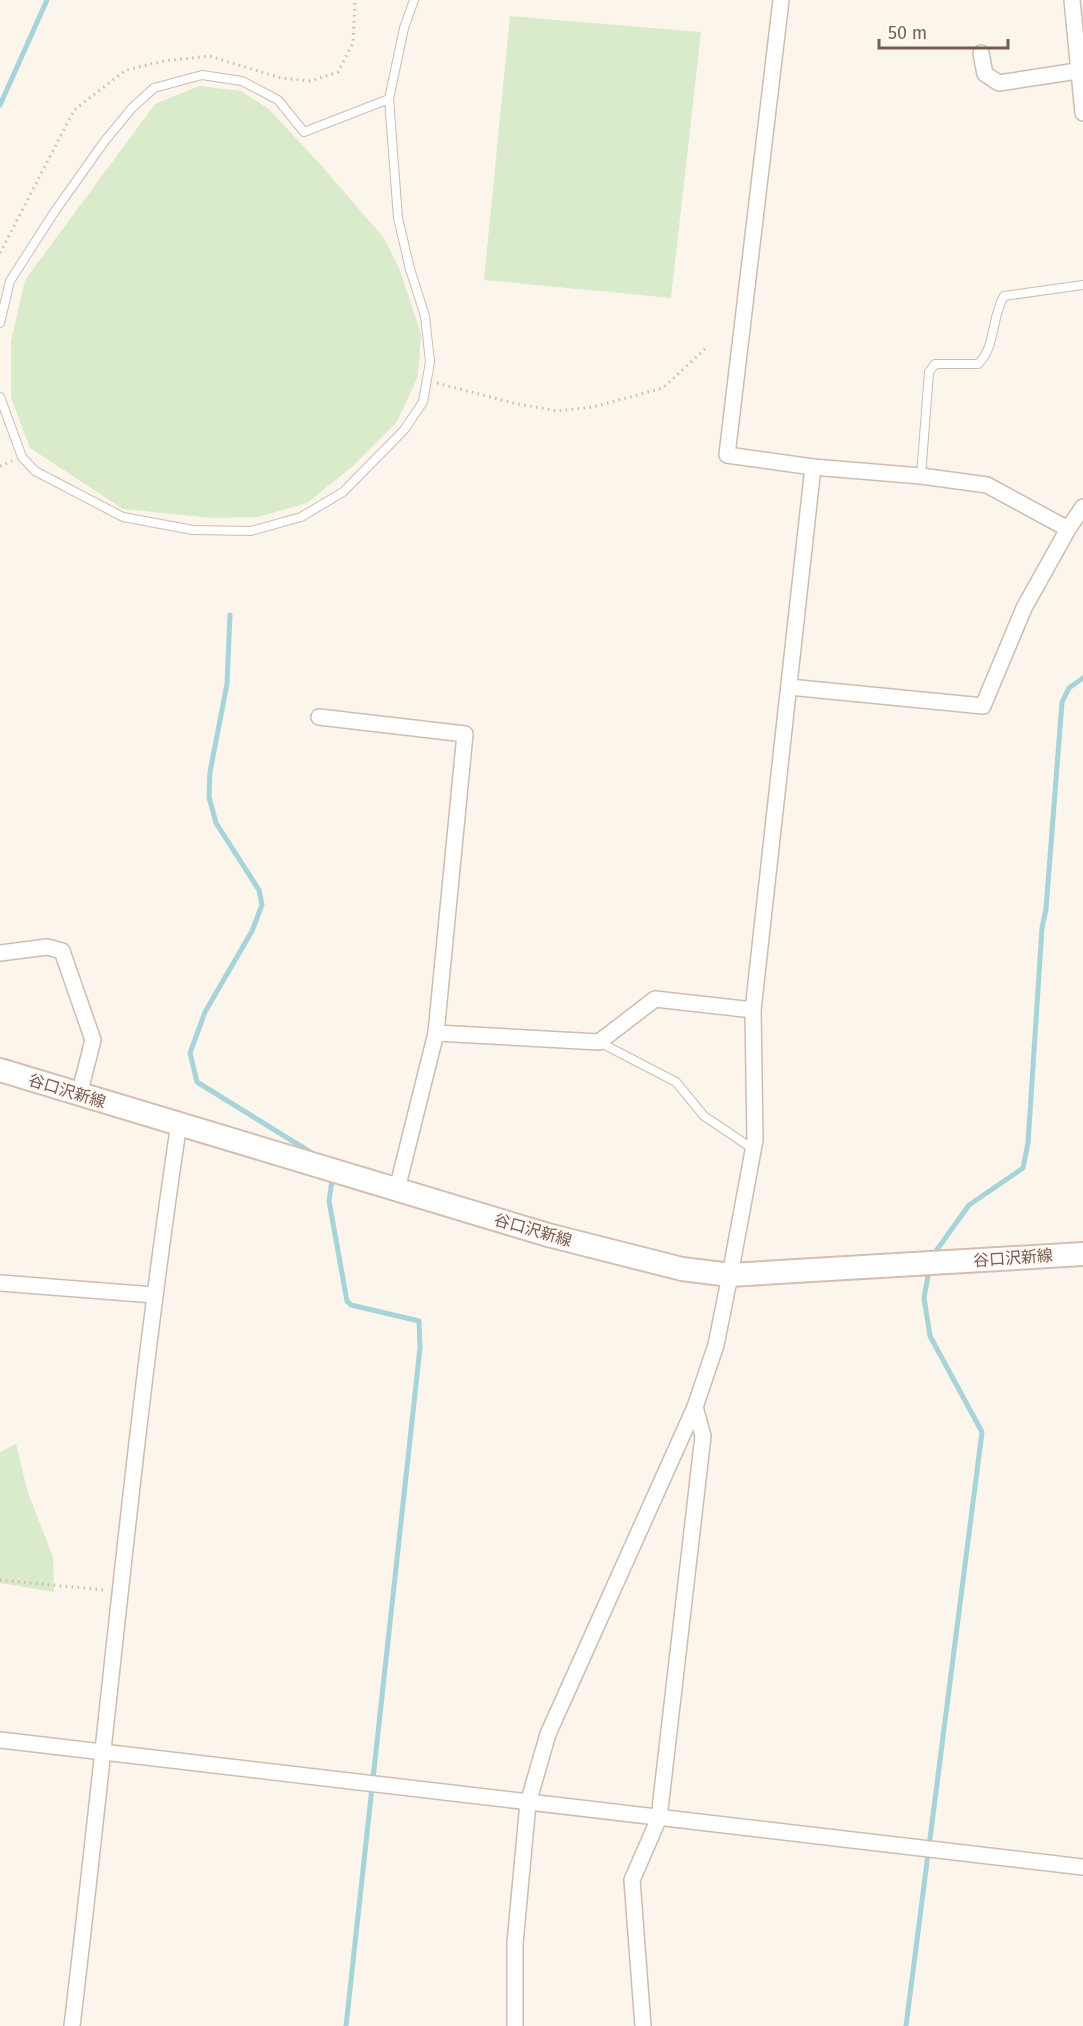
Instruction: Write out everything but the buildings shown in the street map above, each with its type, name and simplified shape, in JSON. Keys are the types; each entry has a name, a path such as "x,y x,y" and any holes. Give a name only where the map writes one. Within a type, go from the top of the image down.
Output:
{"main road":[{"name":"谷口沢新線","path":"0,1070 548,1235 682,1269 730,1275 1083,1254"}],"street":[{"path":"781,0 728,455 813,467 921,476 987,485 1068,529"},
{"path":"1072,0 1077,71 1083,113"},
{"path":"981,53 985,74 999,83 1077,71"},
{"path":"514,2026 515,1943 528,1803 548,1734 695,1407 716,1345 730,1275 753,1149 753,1010 813,467"},
{"path":"789,687 983,706 1024,608 1068,529 1083,510"},
{"path":"319,717 465,734 436,1033 397,1189"},
{"path":"0,953 47,947 62,951 93,1040 79,1095"},
{"path":"436,1033 599,1042 655,999 753,1010"},
{"path":"72,2026 105,1753 154,1295 179,1124"},
{"path":"0,1283 154,1295"},
{"path":"643,2026 632,1880 659,1818 703,1436 695,1407"},
{"path":"0,1740 1083,1867"}],"lane":[{"path":"0,397 22,457 35,471 123,517 193,530 251,531 301,517 343,492 404,430 423,402 430,362 425,316 410,269 398,218 389,99 404,28 414,0"},
{"path":"0,323 10,281 55,211 104,142 132,108 154,88 202,75 242,81 278,99 304,132 389,99"},
{"path":"921,476 929,372 935,364 978,364 988,355 997,309 1004,296 1083,285"},
{"path":"599,1042 676,1082 704,1116 753,1149"}],"path":[{"path":"0,253 74,110 126,70 164,61 209,56 281,78 310,81 338,72 353,44 355,0"},
{"path":"427,380 503,401 557,411 593,407 663,388 705,349"},
{"path":"0,1580 121,1592"}],"green space":[{"path":"510,16 701,32 671,298 484,280"},
{"path":"199,86 241,91 269,109 320,164 384,238 399,268 421,334 418,376 397,422 352,467 307,503 258,517 212,518 123,509 30,448 11,398 11,341 25,280 155,104"},
{"path":"16,1444 28,1493 53,1557 54,1592 0,1583 0,1452"}],"waterway":[{"path":"0,105 47,0"},
{"path":"230,615 227,684 210,772 209,797 216,823 259,890 262,905 252,931 205,1012 190,1053 197,1082 315,1155"},
{"path":"931,1258 969,1205 1023,1168 1028,1143 1042,928 1046,909 1062,702 1069,688 1083,678"},
{"path":"333,1174 329,1201 347,1301 351,1305 419,1321 420,1348 346,2026"},
{"path":"906,2026 982,1432 930,1336 924,1298 929,1270"}]}
